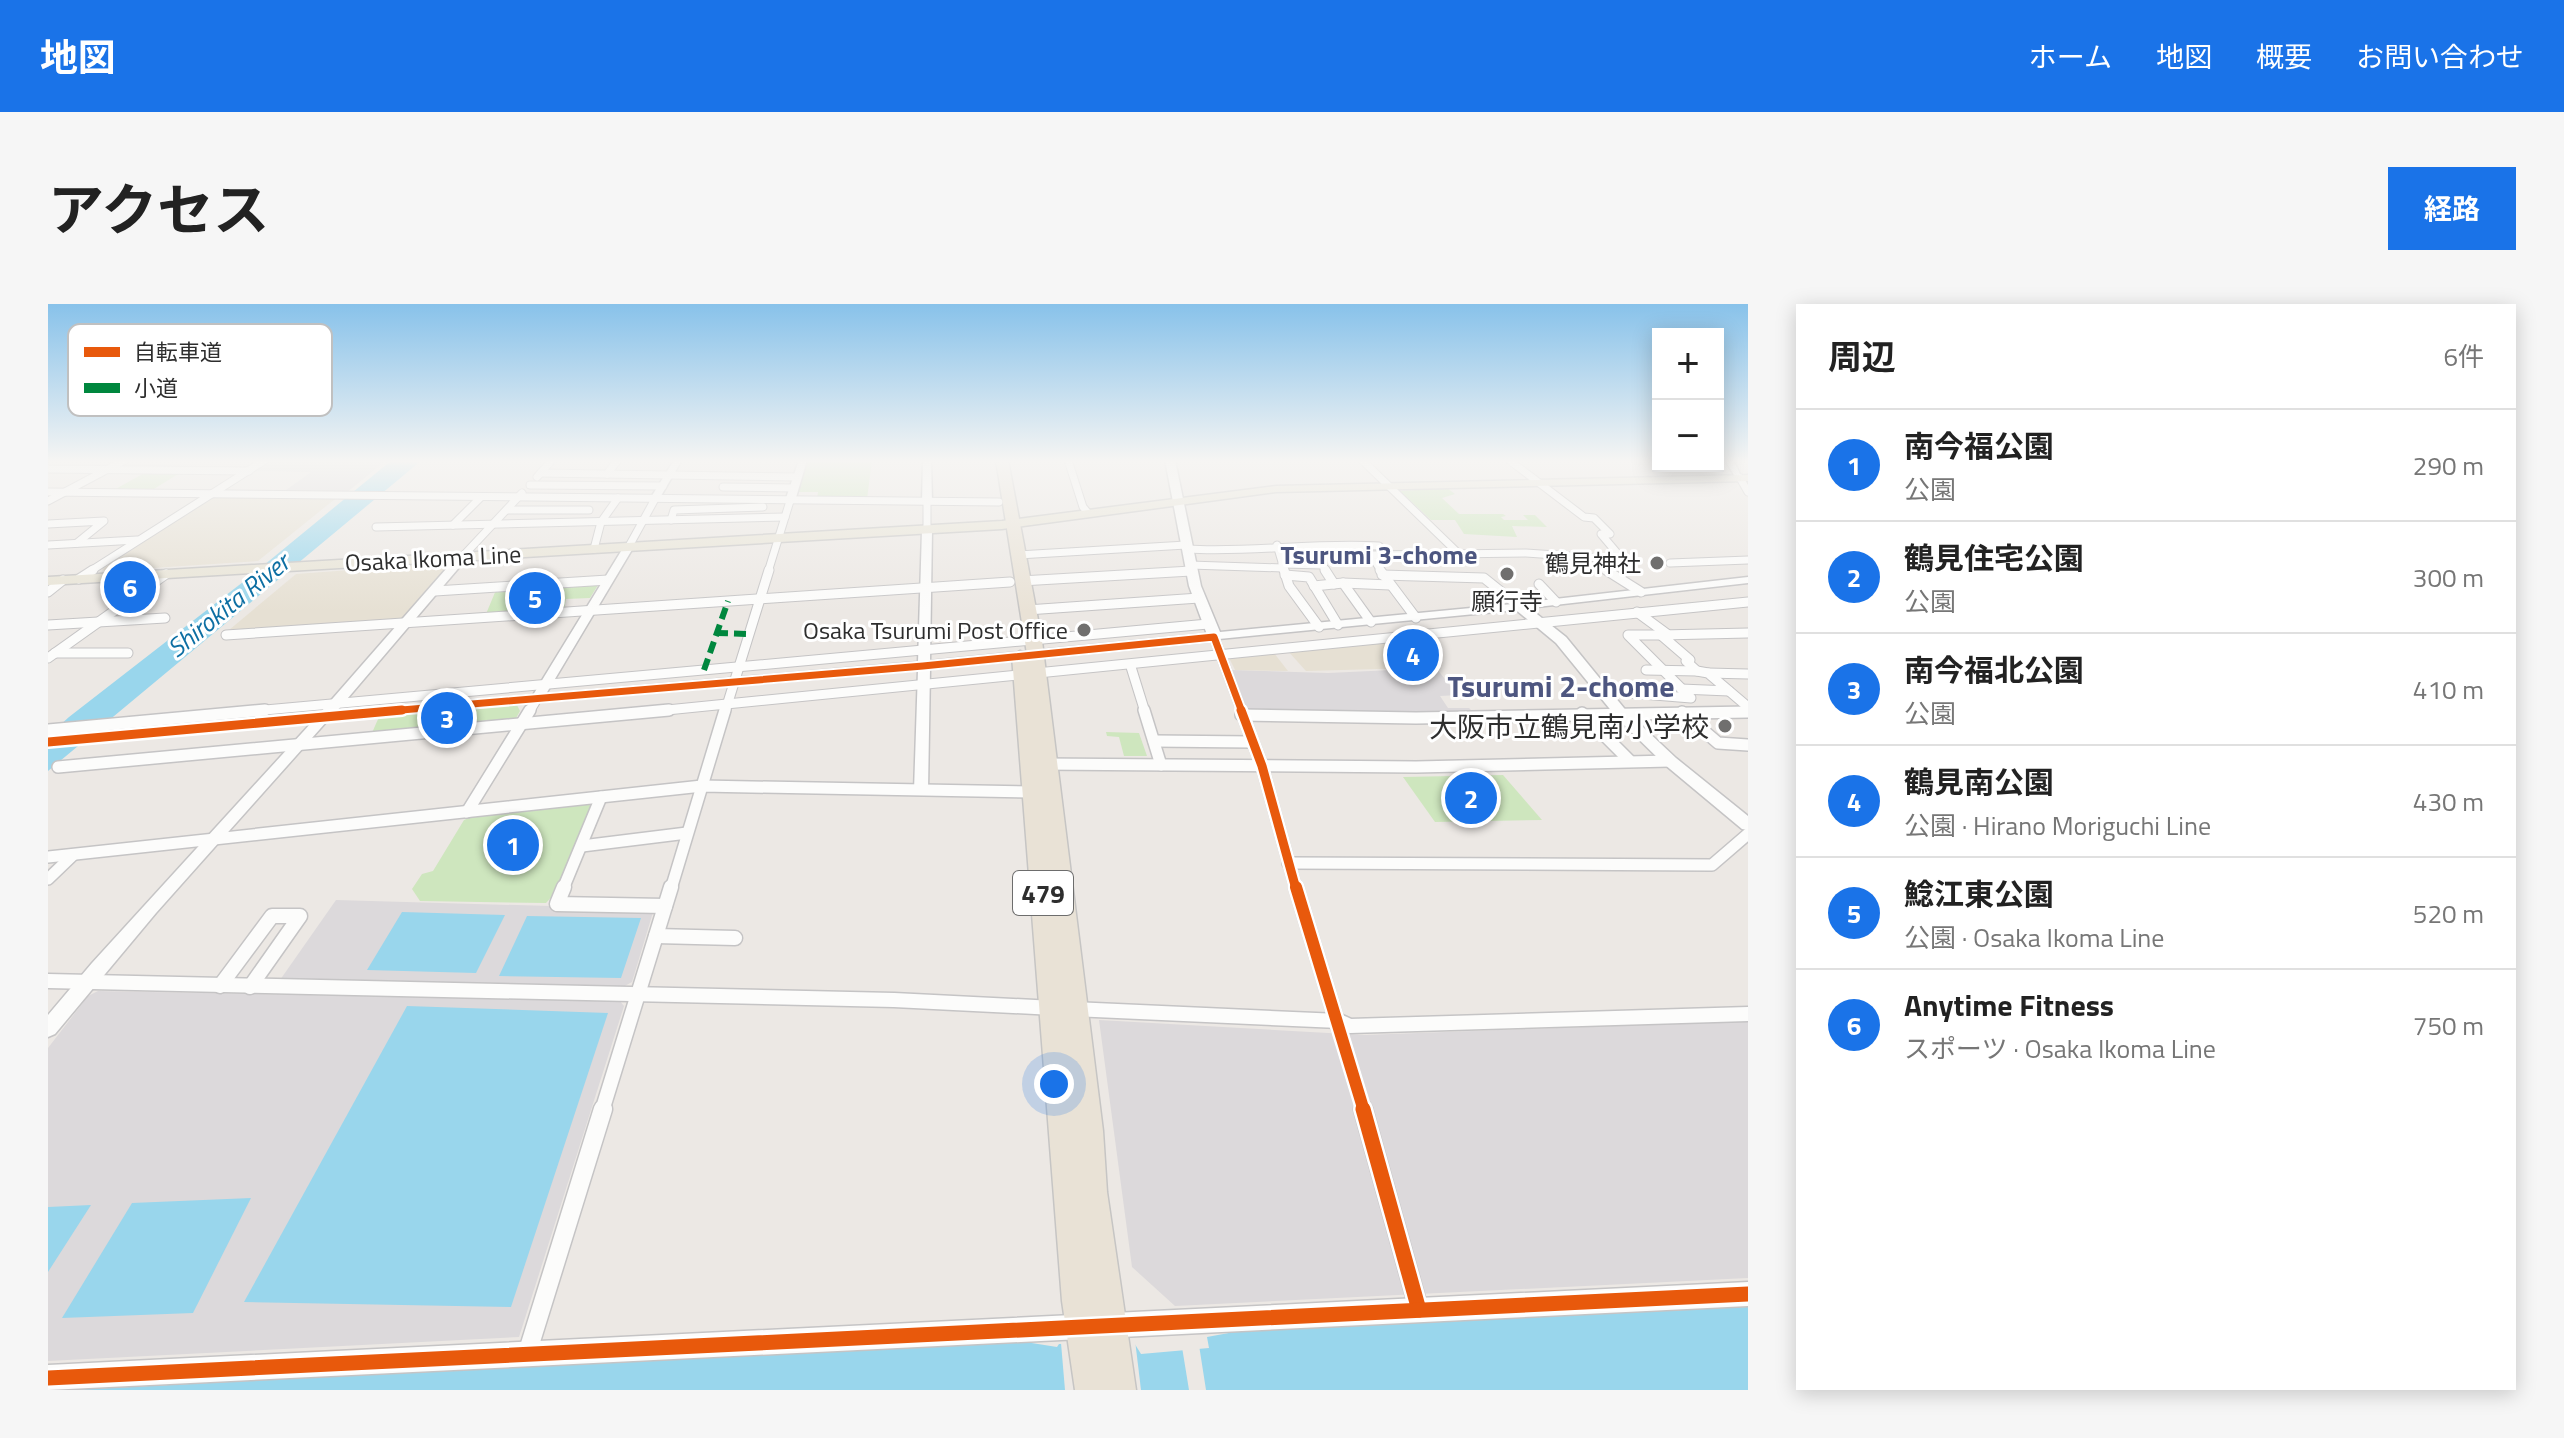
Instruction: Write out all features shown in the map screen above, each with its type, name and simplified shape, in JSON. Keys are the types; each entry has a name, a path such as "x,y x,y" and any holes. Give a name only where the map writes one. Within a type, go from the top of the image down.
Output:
{"highway":[{"name":"479","path":"1004,511 1028,659 1064,1008"},
{"name":"479","path":"1005,511 1018,555 1016,581 1027,610 1028,659"},
{"name":"479","path":"1039,764 1032,792 1064,1008 1088,1131 1099,1334 1093,1390"},
{"name":"479","path":"1099,1334 1118,1390"}],"main road":[{"name":"Osaka Ikoma Line","path":"48,581 927,530 1005,517 1106,511"},
{"path":"1181,511 1191,568 1211,630 1319,627 1519,606 1561,640 1619,712 1670,761 1748,825"}],"street":[{"path":"79,579 185,511"},
{"path":"453,525 467,511"},
{"path":"48,1029 85,982 506,511"},
{"path":"580,523 589,511"},
{"path":"594,549 601,522 609,511"},
{"path":"467,812 649,511"},
{"path":"671,520 674,511"},
{"path":"527,1355 787,511"},
{"path":"921,791 927,511"},
{"path":"972,511 1005,517"},
{"path":"1413,511 1459,554"},
{"path":"1416,618 1382,575 1371,555 1526,553 1626,560 1601,534 1610,534 1594,518 1584,517 1576,511"},
{"path":"376,527 785,517"},
{"path":"48,524 104,521 77,543"},
{"path":"48,542 70,523"},
{"path":"111,542 123,531"},
{"path":"48,542 138,540"},
{"path":"1018,555 1187,547 1258,550 1277,545 1325,546 1337,543 1379,546 1387,555"},
{"path":"1277,545 1283,569 1319,627"},
{"path":"1217,550 1224,566"},
{"path":"1595,558 1607,572 1641,592"},
{"path":"1670,563 1748,560"},
{"path":"226,635 1224,566 1283,569 1322,565 1371,622"},
{"path":"1283,569 1309,577 1338,625"},
{"path":"52,655 166,574"},
{"path":"1382,575 1484,578 1519,606 1748,580"},
{"path":"48,592 63,580"},
{"path":"435,591 608,580"},
{"path":"1314,586 1339,583 1390,585"},
{"path":"1539,584 1556,602"},
{"path":"1027,610 1199,598"},
{"path":"736,674 925,649 1131,667 1748,602"},
{"path":"1637,612 1690,660 1686,661 1697,671"},
{"path":"48,625 165,618"},
{"path":"48,730 335,703 542,691 736,674 1028,659 1211,630 1262,766 1288,863 1339,1021 1419,1310"},
{"path":"1630,693 1691,698 1628,635 1748,633"},
{"path":"52,655 128,653"},
{"path":"58,767 924,687 1028,659"},
{"path":"1131,667 1161,765"},
{"path":"1646,670 1748,674"},
{"path":"1708,673 1748,709"},
{"path":"1681,689 1729,691"},
{"path":"48,742 324,717 542,691"},
{"path":"1241,715 1416,718 1748,709"},
{"path":"1682,712 1718,743 1748,745"},
{"path":"1582,713 1629,760"},
{"path":"1154,741 1252,742"},
{"path":"1039,764 1416,767 1670,761"},
{"path":"48,857 702,786 1032,792"},
{"path":"601,797 557,904 665,906"},
{"path":"582,846 687,833"},
{"path":"1288,863 1712,865 1748,834"},
{"path":"48,879 73,855"},
{"path":"220,986 272,916 300,916 250,987"},
{"path":"656,936 735,938"},
{"path":"48,981 894,1000 1339,1021 1350,1026 1512,1024 1748,1014"},
{"path":"48,1378 527,1355 1099,1334 1419,1310 1748,1294"}],"shaded area":[{"path":"192,511 320,511 258,561 102,569"},
{"path":"451,565 404,617 229,630 296,574"},
{"path":"1388,642 1415,668 1306,671 1288,651"},
{"path":"1274,653 1288,671 1235,670 1229,658"},
{"path":"1436,668 1458,695 1440,696 1448,708 1469,708 1474,713 1248,713 1232,670 1328,673"},
{"path":"336,900 654,909 632,982 623,987 280,980"},
{"path":"98,991 620,1001 624,1006 519,1337 48,1361 48,1048 88,996"},
{"path":"1099,1020 1364,1035 1748,1021 1748,1278 1175,1306 1132,1267"}],"green space":[{"path":"1421,511 1503,514 1506,516 1501,517 1504,520 1528,520 1523,515 1535,515 1547,527 1512,526 1517,537 1464,534 1455,520 1431,520"},
{"path":"598,585 590,598 566,599 564,609 486,614 496,590"},
{"path":"517,705 520,711 515,720 371,735 379,717"},
{"path":"1106,732 1139,733 1147,756 1124,756 1119,737 1107,736"},
{"path":"1503,775 1542,820 1435,822 1403,777"},
{"path":"591,803 594,807 556,892 546,903 420,901 412,889 422,874 433,871 464,820 474,816"}],"water":[{"name":"Shirokita River","path":"330,511 361,511 48,771 48,736"},
{"path":"402,912 505,915 476,973 367,970"},
{"path":"527,916 641,918 621,978 499,976"},
{"path":"407,1006 608,1013 511,1307 244,1302"},
{"path":"251,1198 193,1313 62,1318 132,1203"},
{"path":"91,1205 48,1272 48,1207"},
{"path":"1748,1307 1748,1390 72,1390 1019,1341 1057,1347 1059,1344 1133,1341 1141,1354 1209,1348 1207,1337 1245,1330"}],"pier":[{"path":"1135,1340 1141,1390 1065,1390 1061,1343"},
{"path":"1199,1345 1206,1390 1189,1390 1182,1347"}],"marked path":[{"path":"704,670 728,601"},
{"path":"716,633 749,634"}],"cycle path":[{"path":"48,742 923,666 1214,637 1262,766 1288,863 1339,1021 1419,1310"},
{"path":"48,1378 1748,1294"}],"place":[{"name":"鶴見神社","path":"1657,563"},
{"name":"願行寺","path":"1507,574"},
{"name":"Anytime Fitness","path":"130,587"},
{"name":"鯰江東公園","path":"535,598"},
{"name":"Osaka Tsurumi Post Office","path":"1084,630"},
{"name":"鶴見南公園","path":"1413,655"},
{"name":"南今福北公園","path":"447,718"},
{"name":"大阪市立鶴見南小学校","path":"1725,726"},
{"name":"鶴見住宅公園","path":"1471,798"},
{"name":"南今福公園","path":"513,845"}],"district":[{"name":"Tsurumi 3-chome","path":"1379,554"},
{"name":"Tsurumi 2-chome","path":"1561,686"}]}
